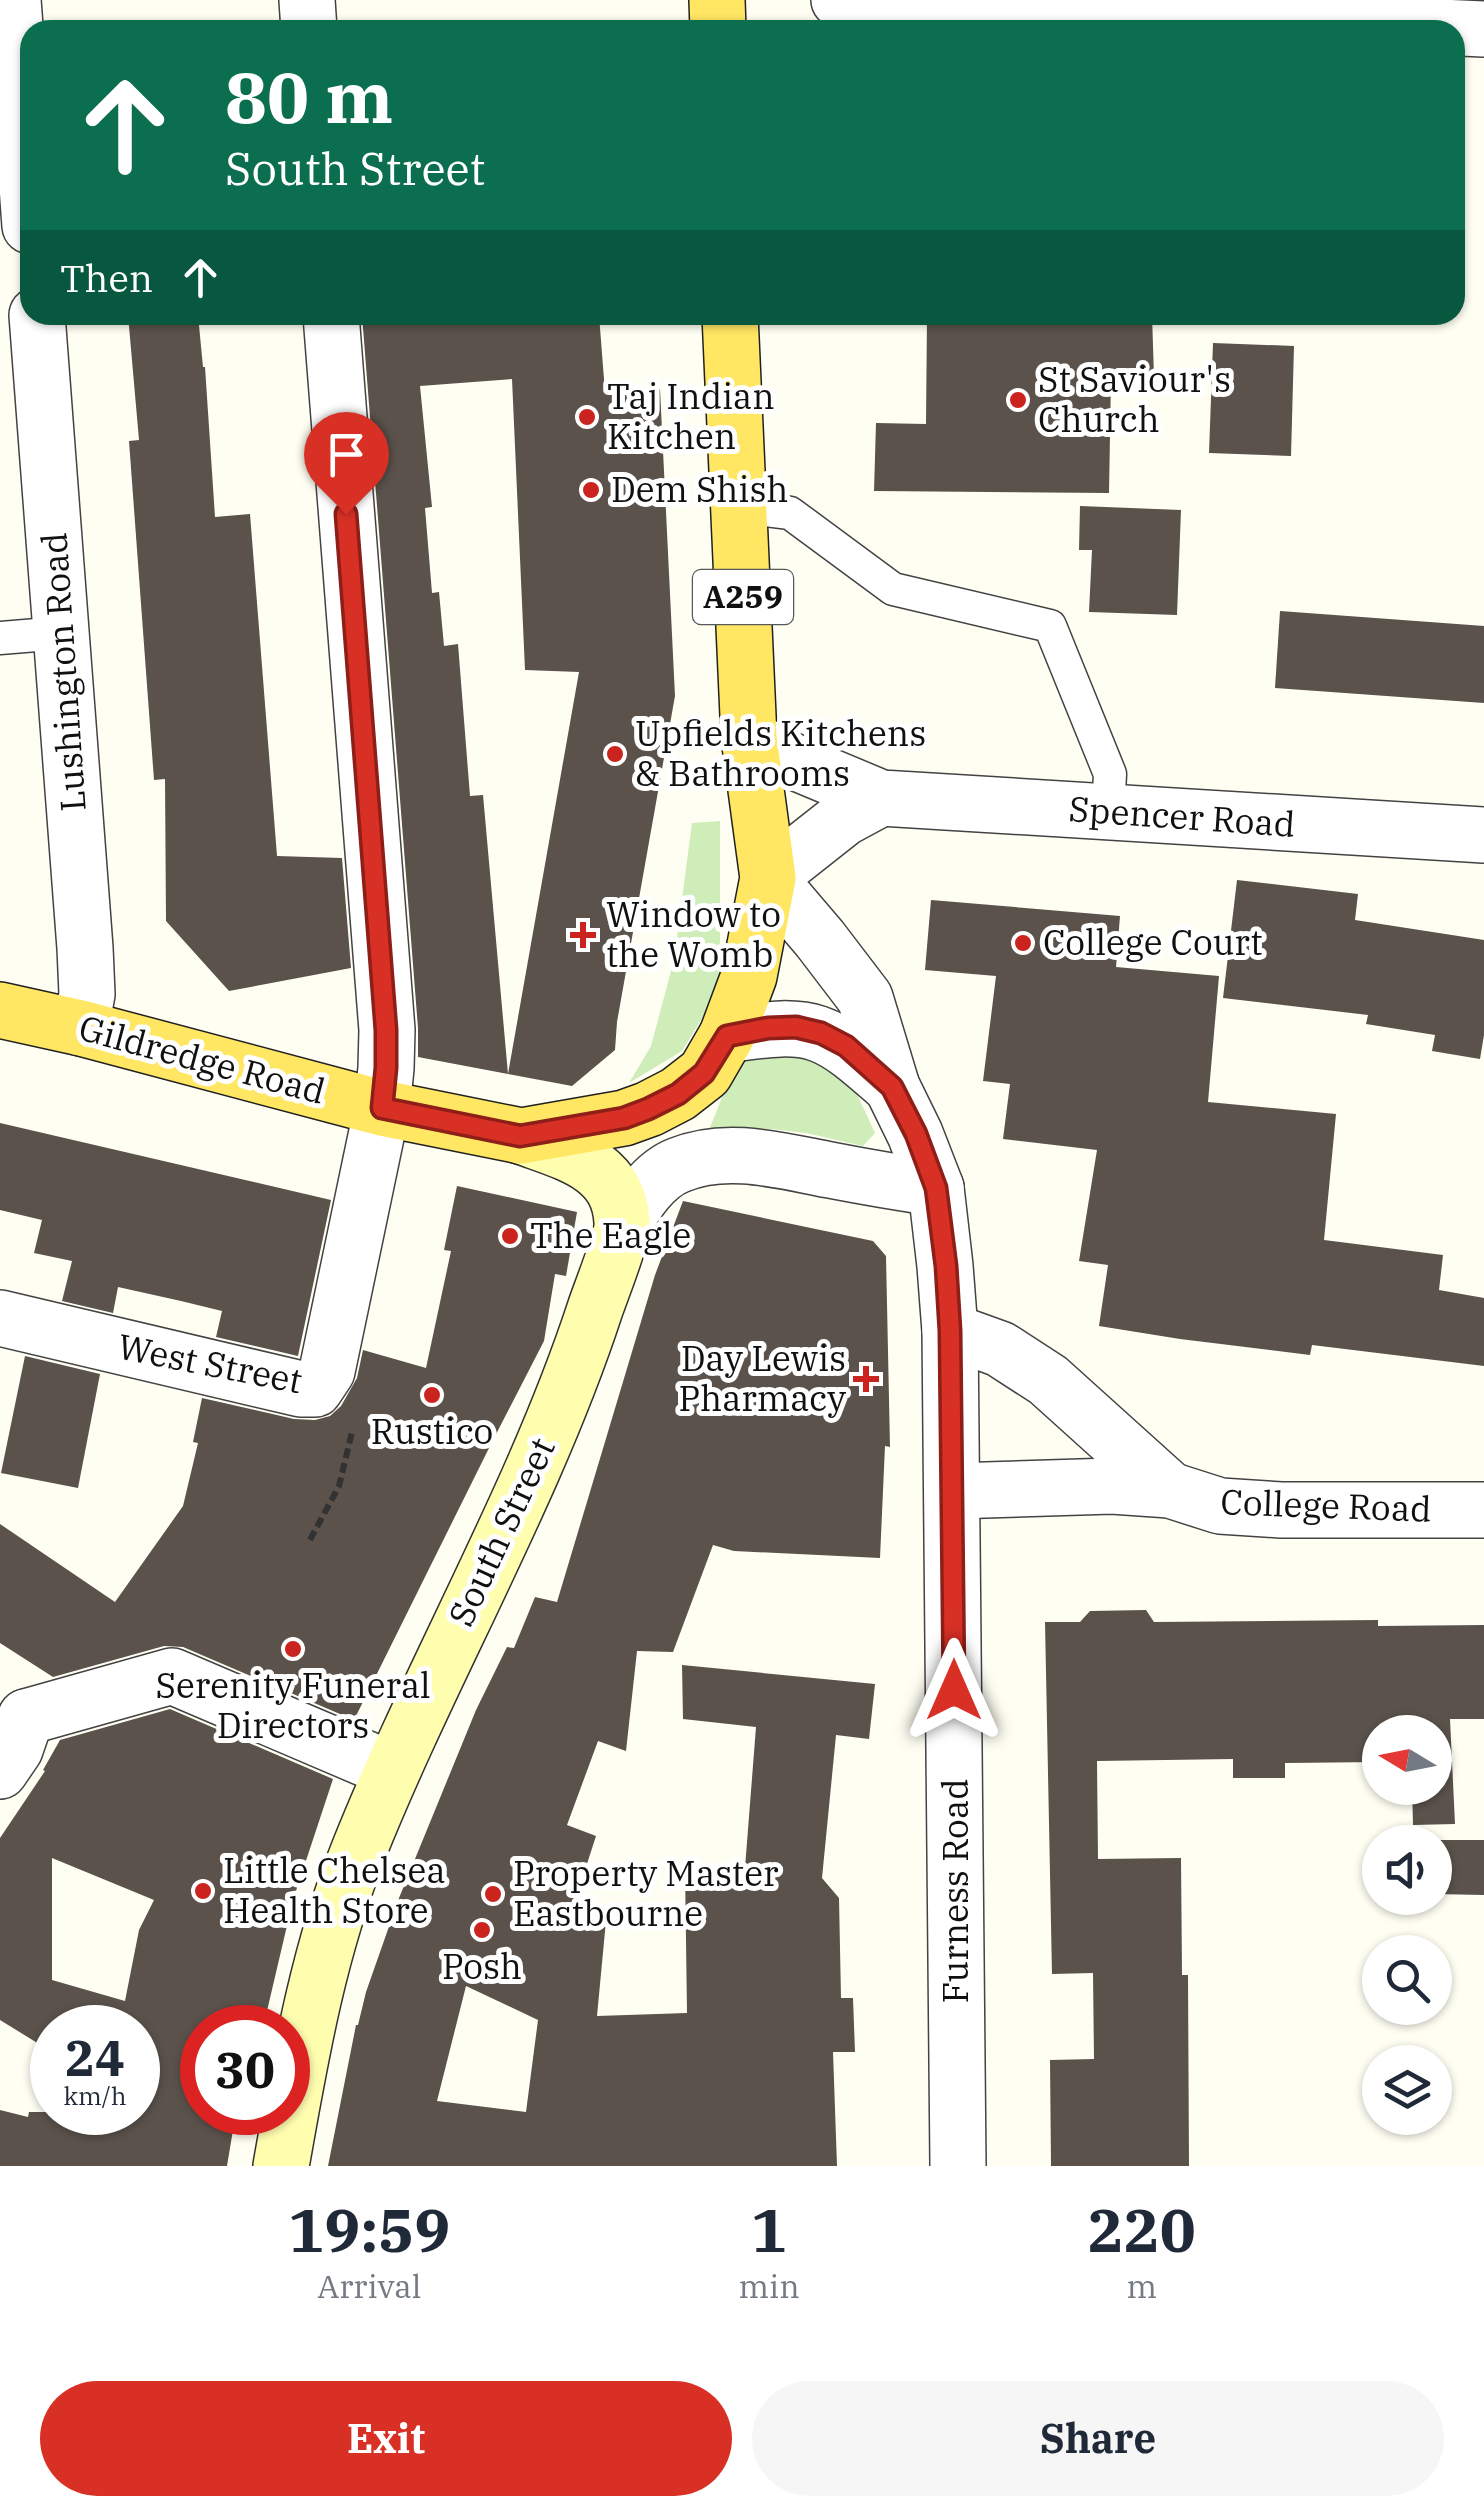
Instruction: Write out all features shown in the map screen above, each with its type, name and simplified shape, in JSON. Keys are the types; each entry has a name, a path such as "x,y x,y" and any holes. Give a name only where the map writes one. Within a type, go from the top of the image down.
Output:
{"main road":[{"name":"A259","path":"727,1036 749,976 768,878 749,738 730,325"},
{"name":"Gildredge Road","path":"0,1010 382,1108 520,1136 624,1118 648,1109 678,1094 704,1073 727,1036"}],"street":[{"path":"12,0 20,100"},
{"path":"839,0 1284,20"},
{"name":"Lushington Road","path":"38,325 85,948 87,994 81,1028"},
{"name":"West Street","path":"0,1318 301,1389 315,1388 327,1372 382,1108 386,1068 332,325"},
{"name":"Spencer Road","path":"749,738 783,757 881,798 1484,836"},
{"path":"881,798 844,818 768,878 865,998 892,1087"},
{"path":"727,1036 796,1027 821,1033 846,1046 892,1087"},
{"name":"Furness Road","path":"892,1087 916,1134 936,1188 950,1331 958,2166"},
{"name":"Gildredge Road","path":"520,1136 585,1162 608,1180 616,1192 622,1225"},
{"name":"South Street","path":"281,2166 303,2042 326,1944 357,1854 566,1392 622,1225 639,1198 679,1165 719,1155 765,1158 936,1188"},
{"name":"College Road","path":"950,1331 1000,1350 1048,1380 1170,1490"},
{"name":"College Road","path":"953,1491 1112,1486 1170,1490 1220,1506 1281,1510 1484,1510"},
{"path":"0,1771 15,1748 13,1703 172,1676 392,1770"}],"lane":[{"path":"739,508 790,513 893,590 1050,626 1110,774 1108,812"},
{"path":"0,638 61,633"}],"path":[{"path":"310,1540 339,1486 356,1415 315,1388"}],"green space":[{"path":"720,821 720,989 682,1051 629,1083 651,1046 674,960 692,823"},
{"path":"763,1044 829,1056 856,1092 875,1133 863,1146 772,1129 709,1130 735,1065"}],"building":[{"path":"129,325 199,325 215,517 250,514 277,856 342,858 351,968 229,991 166,921 165,779 154,780 129,441 139,440"},
{"path":"363,325 600,325 605,392 660,389 675,696 615,1050 572,1086 508,1074 418,1057","holes":["512,379 525,670 579,672 508,1074 483,795 470,796 458,644 444,646 439,592 432,593 425,508 432,507 420,386"]},
{"name":"St Saviour's Church","path":"927,325 1152,325 1154,377 1111,376 1109,493 874,491 876,423 926,424"},
{"path":"1213,343 1294,346 1291,456 1209,453"},
{"path":"1080,506 1181,510 1177,615 1089,612 1092,550 1079,550"},
{"path":"1280,611 1484,626 1484,703 1275,688"},
{"path":"1237,880 1358,894 1355,920 1484,940 1484,1035 1480,1059 1432,1051 1435,1035 1366,1024 1368,1015 1223,998"},
{"path":"931,900 1120,916 1116,967 1219,976 1208,1102 1336,1114 1324,1240 1443,1255 1439,1290 1484,1298 1484,1366 1312,1345 1310,1355 1099,1326 1108,1265 1079,1261 1097,1150 1003,1139 1010,1084 983,1081 996,976 925,970"},
{"path":"0,1123 331,1200 298,1356 216,1337 222,1311 181,1301 118,1287 113,1313 62,1301 72,1261 34,1253 42,1220 0,1210"},
{"path":"457,1186 577,1212 566,1276 555,1274 544,1341 354,1720 183,1647 164,1646 53,1677 0,1643 0,1524 115,1602 183,1506 198,1443 193,1442 202,1398 294,1419 315,1420 330,1416 341,1406 357,1378 363,1350 426,1368 451,1251 444,1250"},
{"path":"683,1201 873,1241 886,1256 890,1447 885,1446 880,1558 734,1551 713,1545 673,1652 637,1651 626,1751 598,1741 567,1825 596,1836 574,1904 607,1910 597,2016 687,2013 685,1869 745,1868 756,1727 683,1719 682,1665 875,1684 869,1739 836,1735 822,1878 839,1898 841,1998 853,1998 855,2052 833,2052 837,2166 328,2166 356,2025 399,1898 476,1710 507,1647 514,1648 535,1597 557,1602 655,1275","holes":["466,1986 538,2020 526,2112 437,2101"]},
{"path":"25,1356 100,1374 78,1488 1,1473"},
{"path":"1146,1610 1154,1622 1378,1620 1378,1626 1484,1625 1484,1719 1362,1715 1362,1762 1285,1763 1285,1778 1233,1778 1233,1759 1097,1761 1098,1859 1181,1858 1182,1975 1188,1975 1189,2166 1051,2166 1050,2060 1094,2059 1093,1973 1052,1974 1045,1622 1080,1622 1090,1611"},
{"path":"170,1709 333,1779 293,1900 268,2005 180,2005 180,2135 232,2135 227,2166 0,2166 0,2110 28,2117 30,2112 30,2135 160,2135 160,2005 30,2005 30,2038 0,2020 0,1838 60,1740","holes":["52,1858 154,1900 139,1930 125,2001 52,1980"]},
{"path":"1452,1761 1455,1824 1413,1825 1412,1805 1452,1805"},
{"path":"1452,1840 1484,1840 1484,1895 1452,1894"}],"place":[{"name":"St Saviour's Church","path":"1018,400"},
{"name":"Taj Indian Kitchen","path":"587,417"},
{"name":"Dem Shish","path":"591,490"},
{"name":"Upfields Kitchens & Bathrooms","path":"615,754"},
{"name":"Window to the Womb","path":"583,935"},
{"name":"College Court","path":"1023,943"},
{"name":"The Eagle","path":"510,1236"},
{"name":"Day Lewis Pharmacy","path":"866,1379"},
{"name":"Rustico","path":"432,1395"},
{"name":"Serenity Funeral Directors","path":"293,1649"},
{"name":"Little Chelsea Health Store","path":"203,1891"},
{"name":"Property Master Eastbourne","path":"493,1894"},
{"name":"Posh","path":"482,1930"}],"route":[{"path":"346,514 386,1030 382,1108 520,1136 624,1118 678,1094 704,1073 727,1036 768,1028 796,1027 821,1033 846,1046 892,1087 916,1134 936,1188 946,1266 954,1690"}]}
